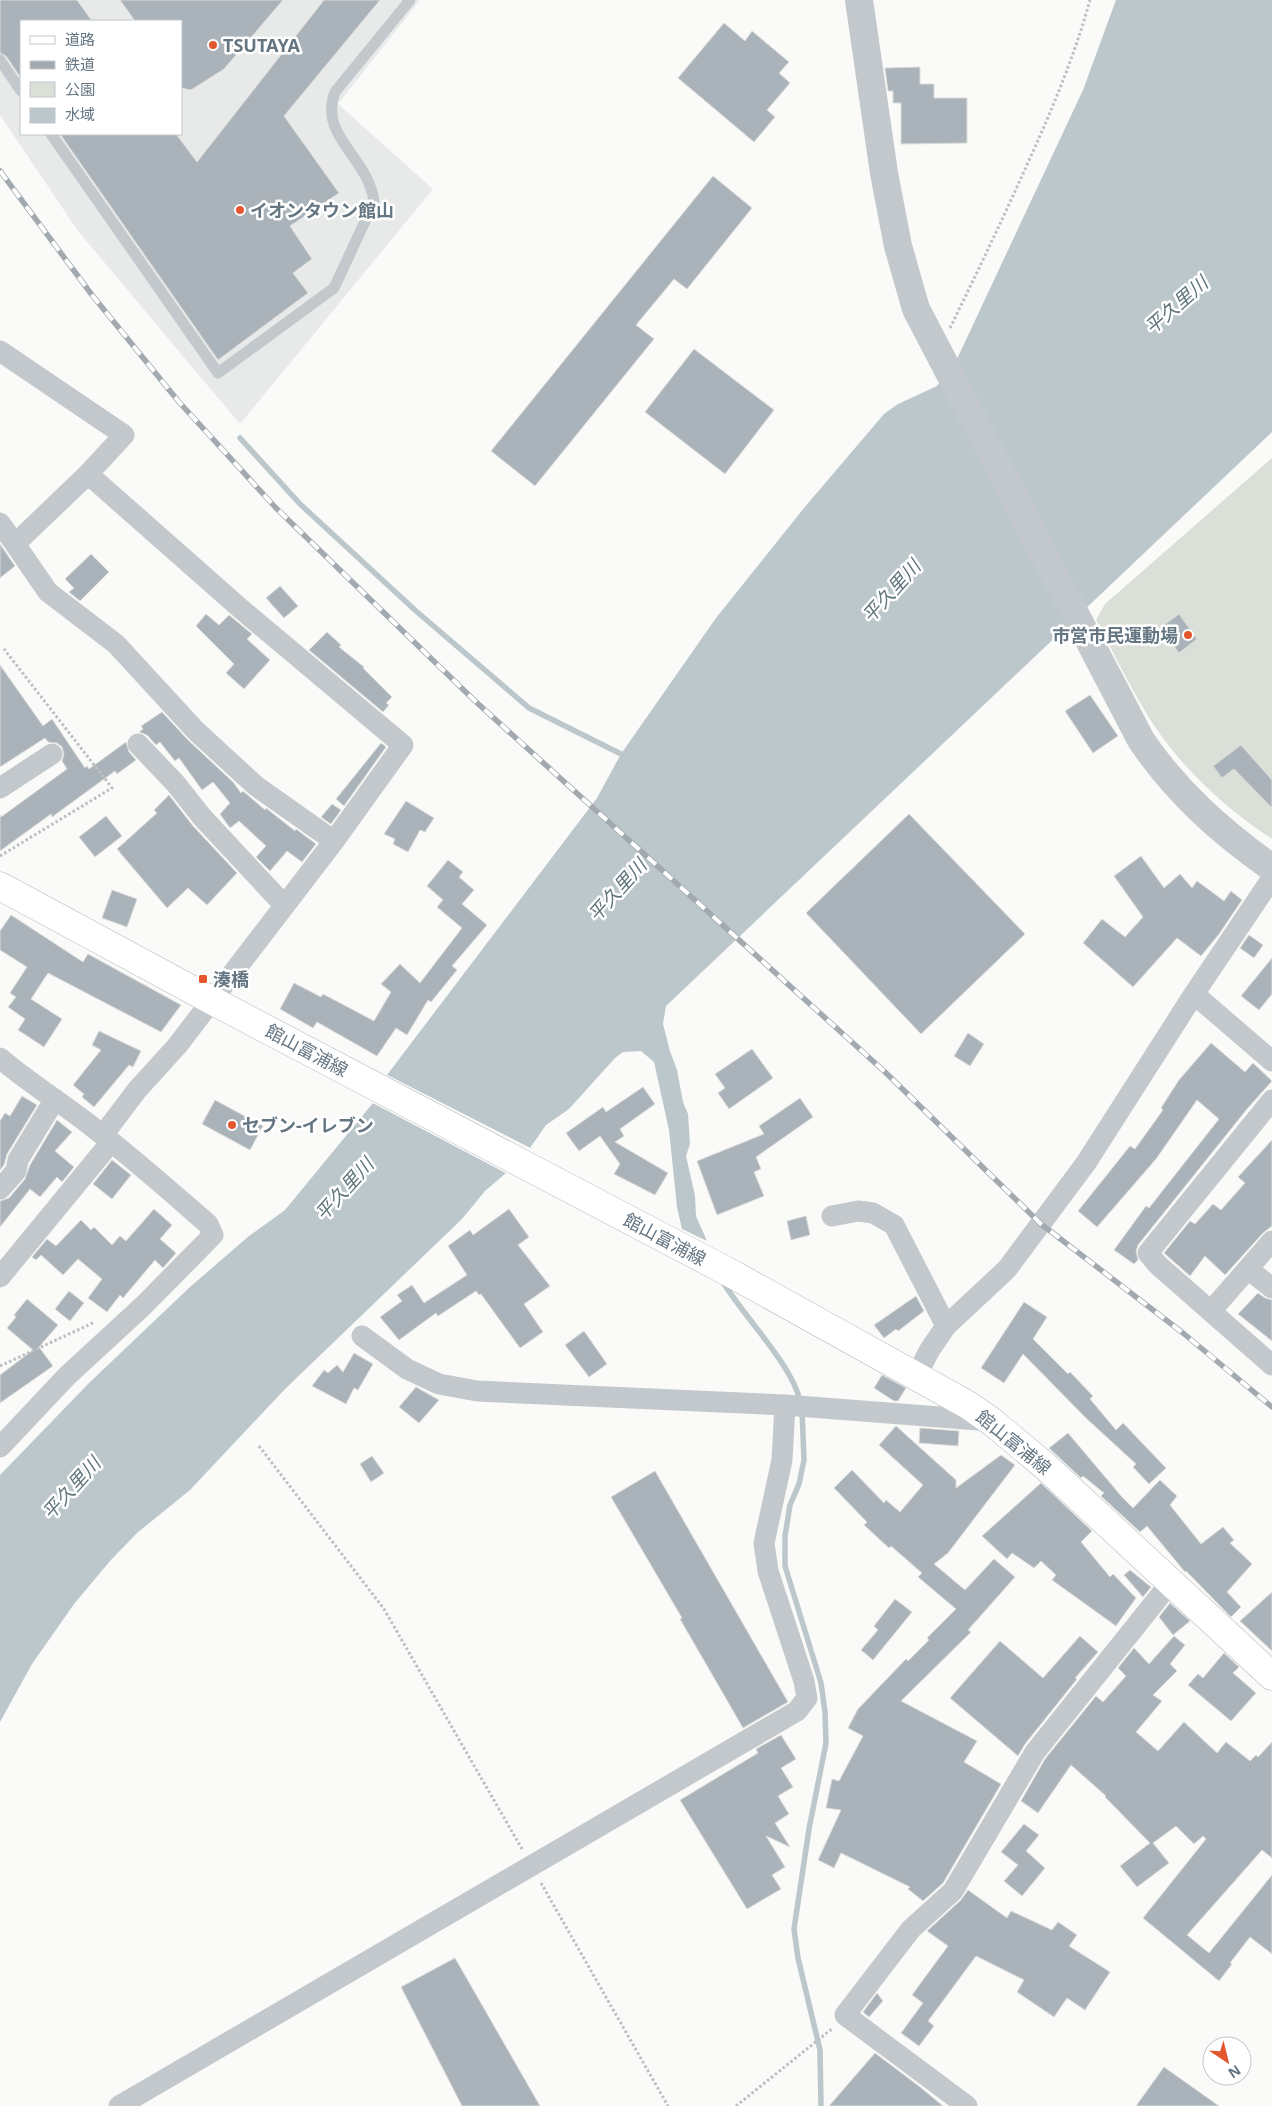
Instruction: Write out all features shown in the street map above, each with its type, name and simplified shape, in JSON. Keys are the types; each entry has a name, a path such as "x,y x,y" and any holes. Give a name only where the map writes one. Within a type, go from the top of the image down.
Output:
{"main road":[{"name":"館山富浦線","path":"0,886 211,1000 734,1275 917,1375 991,1421 1045,1466 1272,1676"}],"street":[{"path":"859,0 884,174 898,246 916,309 1141,740 1162,770 1202,813 1272,868"},
{"path":"0,351 124,435 88,474 15,544"},
{"path":"0,1277 107,1139 137,1090 177,1046 334,840 403,745 241,608 88,474"},
{"path":"0,523 48,592 116,644 196,731 256,786 334,840"},
{"path":"138,744 176,784 202,817 284,905"},
{"path":"3,781 52,754"},
{"path":"917,1375 929,1351 946,1326 1007,1269 1086,1163 1194,994 1272,878"},
{"path":"1194,994 1272,1061"},
{"path":"0,1058 107,1139 208,1224 213,1235 143,1306 67,1376 0,1447"},
{"path":"0,1190 16,1171 18,1160 55,1099"},
{"path":"1272,1100 1148,1253 1158,1265 1272,1364"},
{"path":"832,1216 858,1211 873,1213 894,1226 946,1326"},
{"path":"1212,1311 1272,1241"},
{"path":"1248,1269 1272,1288"},
{"path":"362,1336 407,1369 439,1384 477,1391 790,1406 991,1421"},
{"path":"118,2106 797,1711 807,1698 804,1681 768,1571 764,1543 782,1460 790,1406"},
{"path":"967,2106 845,2015 911,1929 953,1891 1035,1752 1170,1582"}],"lane":[{"path":"52,135 218,373 334,288 374,202 373,189 366,174 335,130 331,119 331,103 335,92 410,0"},
{"path":"0,60 20,90"}],"path":[{"path":"942,361 948,331 996,236 1055,101 1083,26 1090,0"},
{"path":"0,1366 98,1320"},
{"path":"259,1446 384,1609 668,2106"},
{"path":"736,2106 827,2033"}],"shaded area":[{"name":"イオンタウン館山","path":"0,0 420,0 338,104 433,189 240,424 78,231 0,115"}],"green space":[{"name":"市営市民運動場","path":"1272,458 1272,839 1218,798 1171,748 1138,700 1096,620 1105,604"}],"water":[{"name":"平久里川","path":"1116,0 1272,0 1272,432 666,1006 663,1024 677,1070 683,1102 688,1114 690,1144 686,1156 695,1196 696,1216 707,1241 682,1229 677,1207 669,1130 654,1062 641,1051 623,1052 615,1058 569,1109 546,1125 530,1148 387,1075 597,798 621,754 716,618 804,508 884,414 898,404 937,386 957,359 1083,90"},
{"name":"平久里川","path":"373,1103 506,1173 485,1191 462,1219 285,1389 190,1490 137,1533 110,1561 74,1604 32,1664 0,1722 0,1475 90,1382 190,1287 249,1236 285,1210"}],"pier":[{"path":"385,1074 532,1149 528,1150 386,1077"},
{"path":"374,1101 507,1171 508,1174 371,1102"}],"building":[{"path":"0,0 77,0 91,20 20,20 20,77 6,56 0,53"},
{"name":"TSUTAYA","path":"120,0 283,0 224,69 191,90 182,88 182,20 134,20"},
{"path":"324,0 380,0 284,116 339,193 290,226 312,259 293,273 308,293 218,360 61,135 177,135 197,162"},
{"path":"724,23 745,41 752,31 789,62 779,73 790,83 767,110 775,117 754,142 678,78"},
{"path":"920,67 920,84 934,84 934,98 967,98 967,143 901,144 901,103 893,103 893,91 888,91 885,68"},
{"path":"713,176 752,208 687,289 674,279 636,325 654,339 535,486 491,451"},
{"path":"694,349 774,410 725,474 645,412"},
{"path":"0,544 15,566 0,578"},
{"path":"91,554 109,572 80,601 69,592 74,588 65,579"},
{"path":"280,586 298,606 284,618 266,598"},
{"path":"206,614 219,625 229,615 252,634 247,639 270,660 244,689 226,673 234,664 196,626"},
{"path":"1179,614 1197,639 1179,653 1160,628"},
{"path":"327,632 341,645 339,647 364,667 392,697 386,703 389,705 383,712 309,650"},
{"path":"0,665 43,726 52,719 85,768 87,766 89,769 126,742 129,752 136,760 117,774 115,771 52,817 51,814 0,851 0,815 1,817 67,769 62,761 64,754 62,747 57,743 48,742 45,738 0,767"},
{"path":"1090,695 1118,736 1093,753 1065,711"},
{"path":"162,712 188,740 233,782 241,793 243,791 265,810 266,808 295,831 296,829 316,844 302,862 287,851 270,871 256,857 266,846 239,821 230,828 220,814 230,803 213,782 202,790 179,758 175,761 160,742 156,745 147,735 139,732 143,729 141,726"},
{"path":"381,743 386,747 344,806 336,799"},
{"path":"1241,745 1272,780 1272,808 1234,769 1222,778 1213,766"},
{"path":"169,795 193,826 237,873 207,905 188,888 167,908 117,849 157,813 154,810"},
{"path":"406,801 434,818 425,832 420,830 408,852 393,844 395,839 384,834"},
{"path":"332,804 341,810 331,824 321,817"},
{"path":"909,814 1025,934 921,1034 806,913"},
{"path":"106,816 122,836 95,857 79,837"},
{"path":"1141,856 1164,888 1180,874 1192,888 1197,881 1224,901 1231,891 1242,900 1219,934 1201,956 1177,938 1133,987 1083,943 1102,919 1125,937 1143,917 1114,876"},
{"path":"448,860 463,872 459,877 474,890 462,904 487,925 452,966 457,970 431,1002 428,1000 407,1035 396,1028 377,1056 317,1022 313,1028 280,1009 294,983 321,997 323,994 374,1021 391,992 381,984 400,964 420,983 462,928 437,907 443,900 427,886"},
{"path":"112,890 137,899 127,927 102,918"},
{"path":"11,915 83,962 88,954 181,1005 161,1032 48,973 31,999 62,1019 44,1047 18,1030 25,1019 8,1007 16,997 10,993 27,967 0,950 0,931"},
{"path":"1249,935 1263,945 1254,958 1240,948"},
{"path":"1272,958 1272,994 1259,1010 1241,996"},
{"path":"99,1031 141,1051 133,1067 129,1065 94,1107 82,1097 84,1094 73,1085 101,1050 92,1045"},
{"path":"968,1033 984,1044 970,1066 954,1056"},
{"path":"1211,1043 1245,1072 1253,1063 1272,1081 1247,1109 1138,1245 1136,1251 1138,1260 1134,1264 1114,1250 1146,1206 1149,1208 1219,1119 1197,1100 1156,1159 1097,1227 1078,1211 1130,1146 1135,1149 1163,1110 1161,1108 1179,1080"},
{"path":"752,1049 773,1078 729,1109 718,1093 725,1088 715,1074"},
{"path":"643,1087 655,1104 620,1129 624,1136 615,1142 668,1173 655,1195 614,1174 620,1164 600,1136 579,1151 566,1133 603,1107 606,1112"},
{"path":"22,1096 37,1105 7,1154 4,1165 0,1170 0,1121 5,1113 10,1116"},
{"path":"800,1098 813,1117 756,1157 761,1169 754,1172 764,1196 717,1215 697,1161 764,1134 759,1126"},
{"name":"セブン-イレブン","path":"215,1100 263,1126 250,1150 202,1124"},
{"path":"57,1120 72,1132 55,1151 74,1167 62,1182 57,1177 40,1197 30,1189 0,1227 0,1201 9,1198 25,1179 30,1165"},
{"path":"1272,1140 1272,1226 1263,1233 1225,1275 1205,1256 1190,1276 1164,1253 1190,1221 1195,1224 1213,1204 1221,1210 1245,1183 1238,1177"},
{"path":"112,1160 131,1175 112,1199 93,1184"},
{"path":"154,1209 172,1225 160,1239 176,1253 163,1268 155,1260 123,1298 120,1295 107,1312 88,1298 102,1279 78,1259 63,1275 41,1255 36,1260 32,1257 47,1239 56,1246 81,1220 91,1230 94,1227 112,1245 120,1236 126,1241"},
{"path":"509,1209 529,1237 518,1245 550,1286 524,1304 543,1332 520,1348 481,1294 479,1295 476,1291 438,1316 436,1313 399,1340 380,1317 402,1301 397,1295 412,1285 424,1303 467,1275 448,1246 470,1230 473,1235"},
{"path":"806,1216 810,1235 791,1240 787,1221"},
{"path":"69,1291 84,1303 70,1321 55,1309"},
{"path":"1258,1293 1272,1300 1272,1341 1238,1314"},
{"path":"916,1296 924,1311 898,1331 896,1329 884,1338 874,1325"},
{"path":"27,1299 58,1325 39,1347 53,1366 0,1403 0,1375 33,1350 7,1328 16,1317 14,1315"},
{"path":"1024,1302 1047,1317 1033,1339 1068,1374 1070,1372 1093,1396 1090,1399 1116,1430 1123,1423 1166,1468 1149,1484 1133,1467 1136,1464 1086,1418 1023,1354 1004,1383 981,1368"},
{"path":"584,1331 607,1364 589,1377 565,1345"},
{"path":"354,1353 373,1364 358,1390 354,1388 346,1404 312,1386 324,1370 328,1373 337,1365 343,1372"},
{"path":"882,1375 906,1388 898,1401 894,1401 874,1388"},
{"path":"416,1387 439,1400 419,1423 399,1407"},
{"path":"896,1426 956,1480 956,1488 1001,1455 1015,1465 948,1553 934,1564 965,1590 994,1559 1015,1577 968,1630 971,1632 901,1701 977,1741 964,1762 1001,1784 943,1883 923,1901 908,1889 910,1887 841,1853 834,1868 818,1860 841,1810 826,1808 832,1779 839,1781 863,1736 848,1728 858,1709 906,1659 908,1661 929,1640 927,1638 956,1609 918,1577 922,1573 891,1546 889,1548 864,1525 867,1522 834,1488 852,1470 884,1503 886,1500 900,1512 923,1485 879,1445"},
{"path":"920,1428 959,1431 958,1446 919,1443"},
{"path":"1068,1433 1133,1508 1160,1480 1177,1496 1170,1505 1201,1544 1223,1527 1234,1540 1230,1543 1252,1564 1227,1592 1241,1607 1231,1617 1185,1572 1147,1526 1140,1532 1101,1496 1104,1493 1083,1476 1081,1478 1049,1448"},
{"path":"372,1456 384,1473 371,1482 360,1464"},
{"path":"655,1471 788,1702 743,1728 680,1619 682,1618 611,1497"},
{"path":"1041,1483 1092,1531 1081,1542 1110,1577 1113,1574 1136,1598 1116,1626 1052,1580 1056,1575 1041,1561 1034,1568 1012,1553 1007,1559 982,1536"},
{"path":"1130,1570 1151,1587 1143,1597 1124,1575"},
{"path":"1272,1592 1272,1651 1240,1621"},
{"path":"895,1599 912,1612 873,1660 861,1650 878,1630 874,1626"},
{"path":"1170,1603 1190,1621 1173,1635 1159,1617"},
{"path":"1080,1636 1098,1652 1075,1678 1077,1679 1025,1744 1018,1756 950,1698 1000,1641 1043,1678"},
{"path":"1174,1636 1185,1645 1170,1664 1177,1671 1153,1695 1162,1701 1136,1732 1158,1751 1184,1722 1217,1753 1226,1742 1250,1761 1256,1755 1258,1757 1272,1742 1272,1858 1262,1850 1187,1935 1209,1953 1272,1875 1272,1954 1250,1937 1219,1981 1143,1918 1206,1839 1203,1836 1194,1844 1176,1826 1153,1843 1169,1863 1137,1887 1120,1866 1150,1843 1106,1796 1071,1765 1038,1813 1021,1801 1045,1759 1096,1696 1103,1702 1126,1676 1118,1668 1134,1648 1149,1664"},
{"path":"1224,1653 1239,1667 1233,1673 1256,1693 1231,1721 1188,1685 1198,1674 1203,1678"},
{"path":"781,1735 796,1759 781,1768 793,1787 778,1796 789,1814 775,1823 790,1847 766,1836 785,1867 772,1875 781,1889 747,1909 680,1800 758,1753 756,1749"},
{"path":"1024,1824 1039,1835 1026,1851 1045,1868 1022,1896 1004,1881 1018,1865 1001,1852"},
{"path":"968,1890 1007,1918 1011,1911 1052,1930 1058,1922 1077,1935 1069,1946 1110,1972 1085,2010 1067,1998 1054,2017 1017,1992 1024,1980 976,1956 928,2021 934,2026 919,2046 901,2033 923,2003 912,1995 948,1946 927,1931 961,1900"},
{"path":"455,1958 540,2106 462,2106 401,1987"},
{"path":"877,1993 883,2001 869,2017 863,2012"},
{"path":"875,2053 920,2087 943,2106 829,2106"},
{"path":"1164,2067 1219,2106 1136,2106"}],"waterway":[{"path":"240,438 300,504 416,611 529,708 627,757"},
{"path":"721,1279 787,1371 800,1401"},
{"path":"802,1410 804,1460 799,1484 790,1505 785,1536 785,1566 821,1683 825,1712 826,1743 809,1829 794,1929 798,1958 820,2050 821,2106"}],"railway":[{"path":"0,171 92,295 179,402 276,508 475,701 885,1072 1041,1224 1183,1333 1272,1407"}],"place":[{"name":"TSUTAYA","path":"213,45"},
{"name":"イオンタウン館山","path":"240,210"},
{"name":"市営市民運動場","path":"1188,635"},
{"name":"湊橋","path":"203,979"},
{"name":"セブン-イレブン","path":"232,1125"}]}
